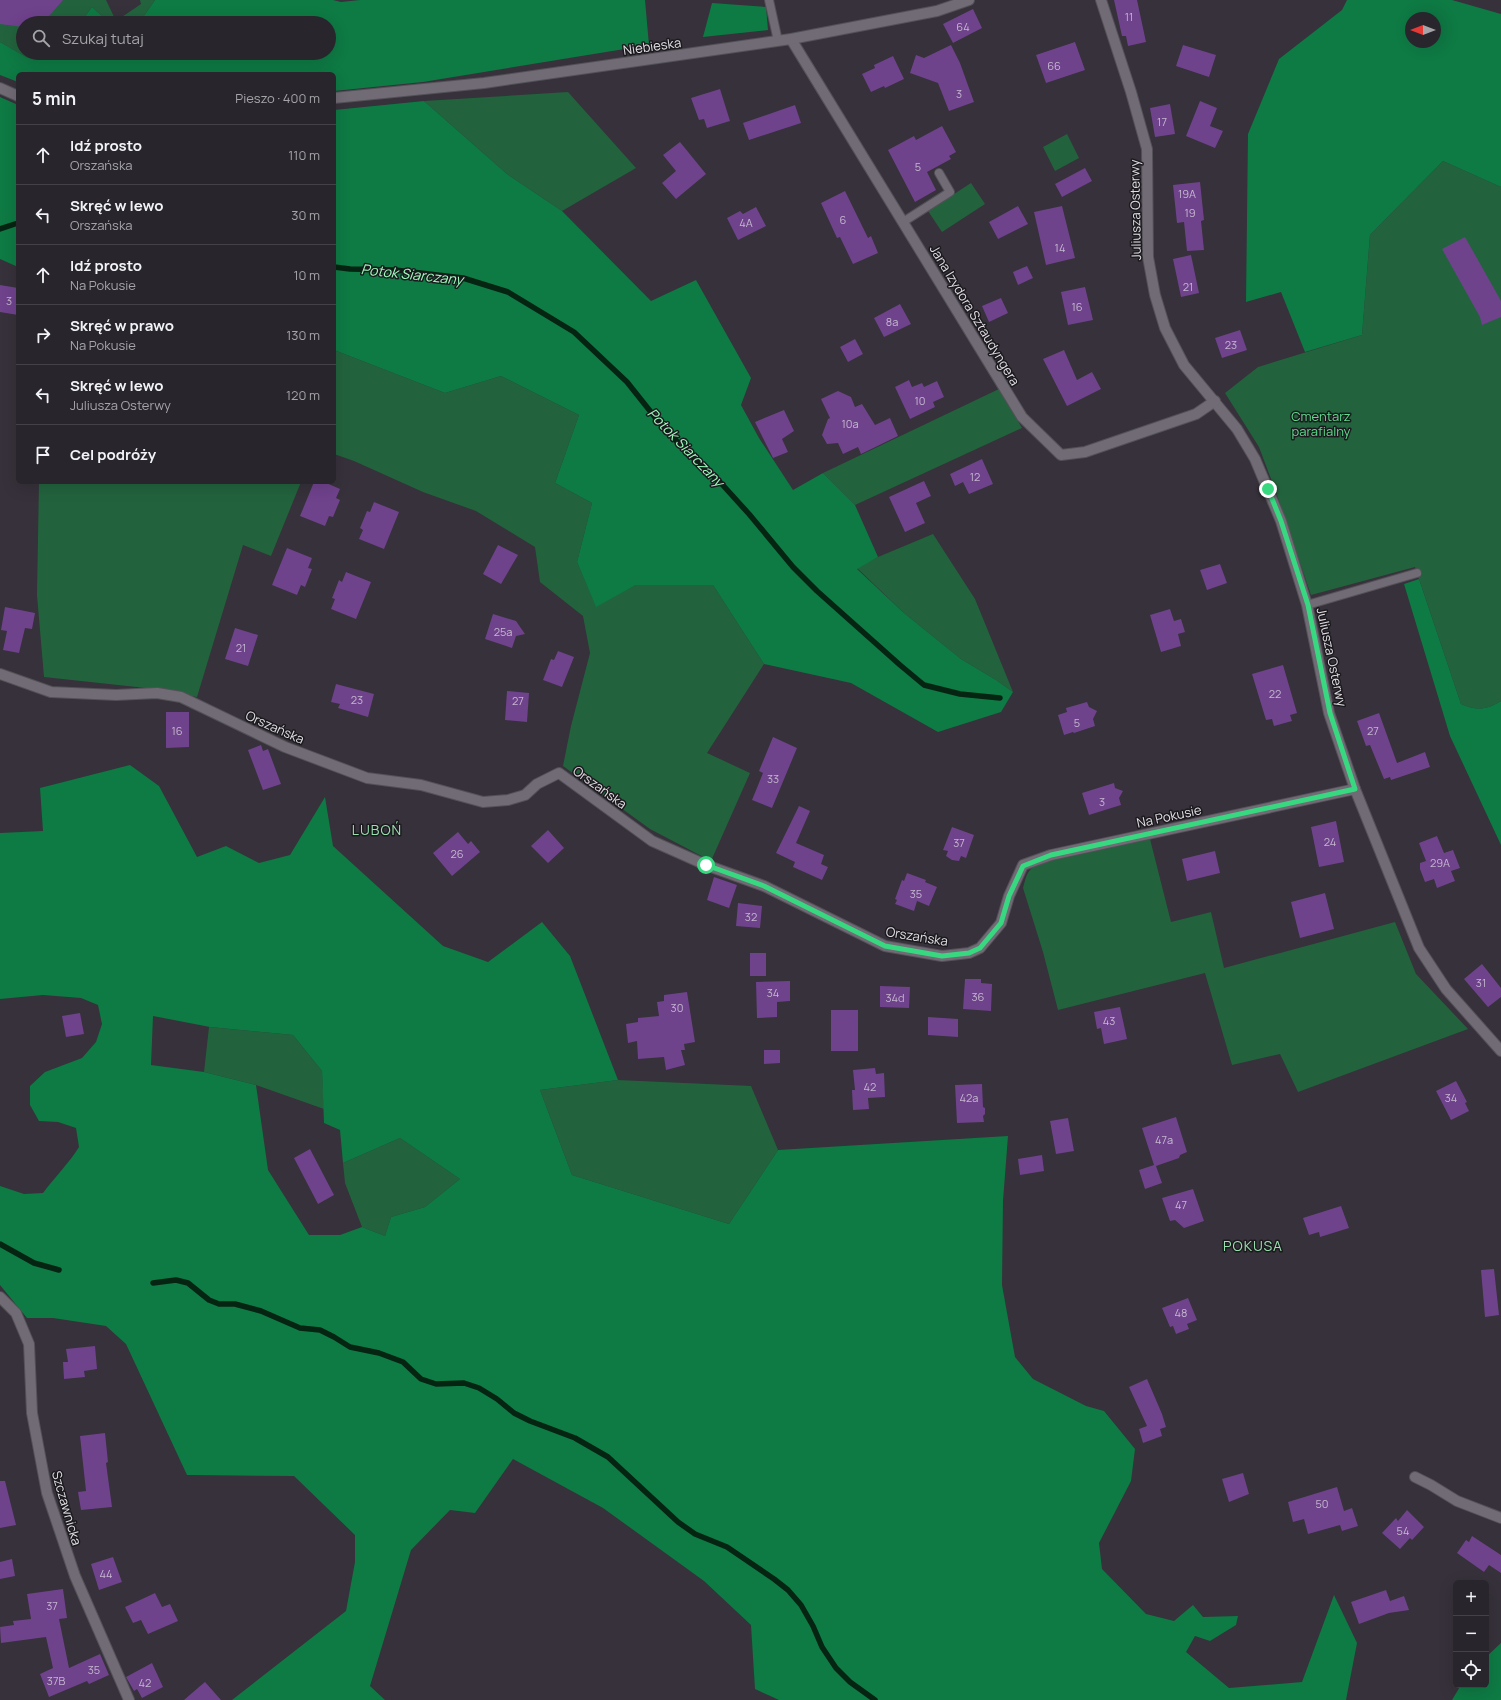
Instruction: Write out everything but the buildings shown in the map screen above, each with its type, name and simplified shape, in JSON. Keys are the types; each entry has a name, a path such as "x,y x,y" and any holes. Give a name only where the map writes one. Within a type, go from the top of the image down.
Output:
{"street":[{"name":"Niebieska","path":"336,98 484,83 791,39 937,11 969,0"},
{"name":"Juliusza Osterwy","path":"1094,0 1101,4 1131,92 1147,149 1148,257 1155,295 1165,328 1184,365 1237,429 1255,459 1281,521 1308,605 1330,713 1355,789 1419,948 1446,989 1501,1050"},
{"name":"Jana Izydora Sztaudyngera","path":"791,39 1022,418 1061,455 1085,452 1196,414 1215,401"},
{"path":"0,88 16,95"},
{"name":"Orszańska","path":"0,674 51,692 116,695 157,693 181,697 284,747 367,778 421,785 483,802 508,800 525,795 537,784 559,774 652,841 706,865 764,886 885,946 942,956 969,953 980,948 1001,923 1009,896"},
{"name":"Na Pokusie","path":"1009,896 1023,866 1051,855 1355,789"},
{"name":"Szczawnicka","path":"0,1297 16,1313 29,1344 32,1413 46,1493 75,1576 129,1700"},
{"path":"1415,1477 1432,1485 1457,1501 1501,1518"}],"lane":[{"path":"769,0 778,41"},
{"path":"903,222 950,192 939,173"},
{"path":"1308,605 1417,573"}],"green space":[{"path":"0,0 106,0 114,16 102,16 92,7 85,16 16,16 16,51 0,42"},
{"path":"140,0 155,0 144,16 123,16 141,4"},
{"path":"155,0 333,0 341,2 360,0 645,0 649,45 423,82 336,91 336,72 16,72 16,81 0,75 0,42 16,51 16,60 336,60 336,16 144,16"},
{"path":"1347,0 1452,0 1501,14 1501,187 1443,161 1370,235 1362,335 1305,352 1281,292 1246,302 1248,134 1279,59 1342,10"},
{"path":"712,3 766,7 768,30 703,37"},
{"path":"92,7 102,16 85,16"},
{"path":"568,92 636,168 562,211 507,174 424,101"},
{"path":"0,97 16,104 16,266 0,259"},
{"path":"424,101 507,174 562,211 651,301 696,280 751,378 741,405 759,438 793,490 823,473 855,505 878,557 857,569 904,613 961,659 1013,692 1001,712 938,732 851,683 764,664 713,585 636,585 596,607 577,562 592,503 555,483 579,415 501,376 445,393 336,351 336,110"},
{"path":"1067,134 1079,158 1055,171 1043,147"},
{"name":"Cmentarz parafialny","path":"1443,161 1501,187 1501,701 1486,708 1472,708 1461,704 1415,567 1311,595 1259,447 1225,393 1258,367 1362,335 1370,235"},
{"path":"971,183 985,204 942,232 928,211"},
{"path":"336,351 445,393 501,376 579,415 555,483 592,503 577,562 596,606 636,585 713,585 764,664 707,753 750,773 711,861 650,829 563,766 571,726 590,653 583,616 540,582 535,547 476,511 423,492 354,461 336,455"},
{"path":"999,389 1022,428 855,505 823,473"},
{"path":"39,484 300,484 271,556 243,545 197,697 155,689 44,677 37,595"},
{"path":"933,534 975,599 1013,692 961,659 904,613 857,568 878,557"},
{"path":"1419,579 1461,704 1472,708 1486,708 1501,701 1501,845 1450,736 1404,584"},
{"path":"130,765 159,786 197,857 226,846 259,863 290,855 325,797 333,846 443,946 488,962 542,922 570,956 618,1080 540,1090 572,1175 729,1224 778,1150 1008,1136 1003,1201 1002,1285 1015,1357 1033,1379 1086,1406 1104,1411 1135,1449 1131,1481 1099,1543 1102,1569 1146,1614 1174,1621 1193,1605 1203,1617 1238,1616 1236,1625 1210,1641 1195,1636 1186,1652 1229,1688 1302,1682 1334,1595 1357,1643 1346,1700 779,1700 755,1689 751,1625 704,1581 603,1508 513,1459 475,1513 450,1510 411,1550 370,1686 385,1700 232,1700 346,1611 355,1562 355,1535 294,1476 187,1475 126,1344 106,1326 53,1318 27,1318 0,1285 0,1186 24,1194 43,1193 79,1147 76,1128 58,1122 39,1121 30,1105 30,1086 45,1072 82,1058 96,1042 102,1024 98,1005 81,998 43,995 0,999 0,833 43,831 40,788","holes":["153,1016 210,1027 293,1035 322,1071 324,1123 340,1130 343,1163 400,1138 460,1179 425,1207 391,1217 385,1236 362,1227 340,1235 309,1235 268,1170 256,1085 204,1072 151,1065"]},
{"path":"1150,839 1171,922 1211,912 1224,968 1395,922 1416,974 1468,1029 1298,1092 1280,1054 1232,1065 1205,973 1058,1010 1043,952 1023,888 1028,873 1039,864 1069,855"},
{"path":"209,1027 293,1035 322,1071 324,1109 256,1085 204,1072"},
{"path":"618,1080 751,1086 778,1150 729,1224 572,1175 540,1090"},
{"path":"400,1138 460,1179 425,1207 391,1217 385,1236 362,1227 345,1183 343,1163"},
{"path":"1501,1643 1501,1700 1452,1700 1459,1688 1489,1688 1489,1654"}],"waterway":[{"name":"Potok Siarczany","path":"0,229 16,224"},
{"name":"Potok Siarczany","path":"336,267 395,270 463,278 508,292 574,332 627,382 662,426 690,455 720,482 793,567 817,591 900,665 924,685 960,694 1000,698"},
{"path":"0,1244 34,1263 59,1270"},
{"path":"153,1283 176,1280 188,1283 209,1300 219,1304 235,1304 261,1311 300,1328 320,1330 350,1347 379,1353 403,1362 421,1379 436,1384 464,1383 479,1388 497,1399 514,1413 530,1421 575,1438 608,1457 678,1522 695,1534 727,1547 788,1590 801,1605 813,1626 822,1647 836,1668 850,1682 875,1700"}],"district":[{"name":"LUBOŃ","path":"377,829"},
{"name":"POKUSA","path":"1253,1245"}],"route":[{"path":"706,865 764,886 850,930 885,946 942,956 969,953 980,948 1001,923 1009,896 1023,866 1051,855 1355,789 1330,713 1308,605 1281,521 1268,489"}]}
